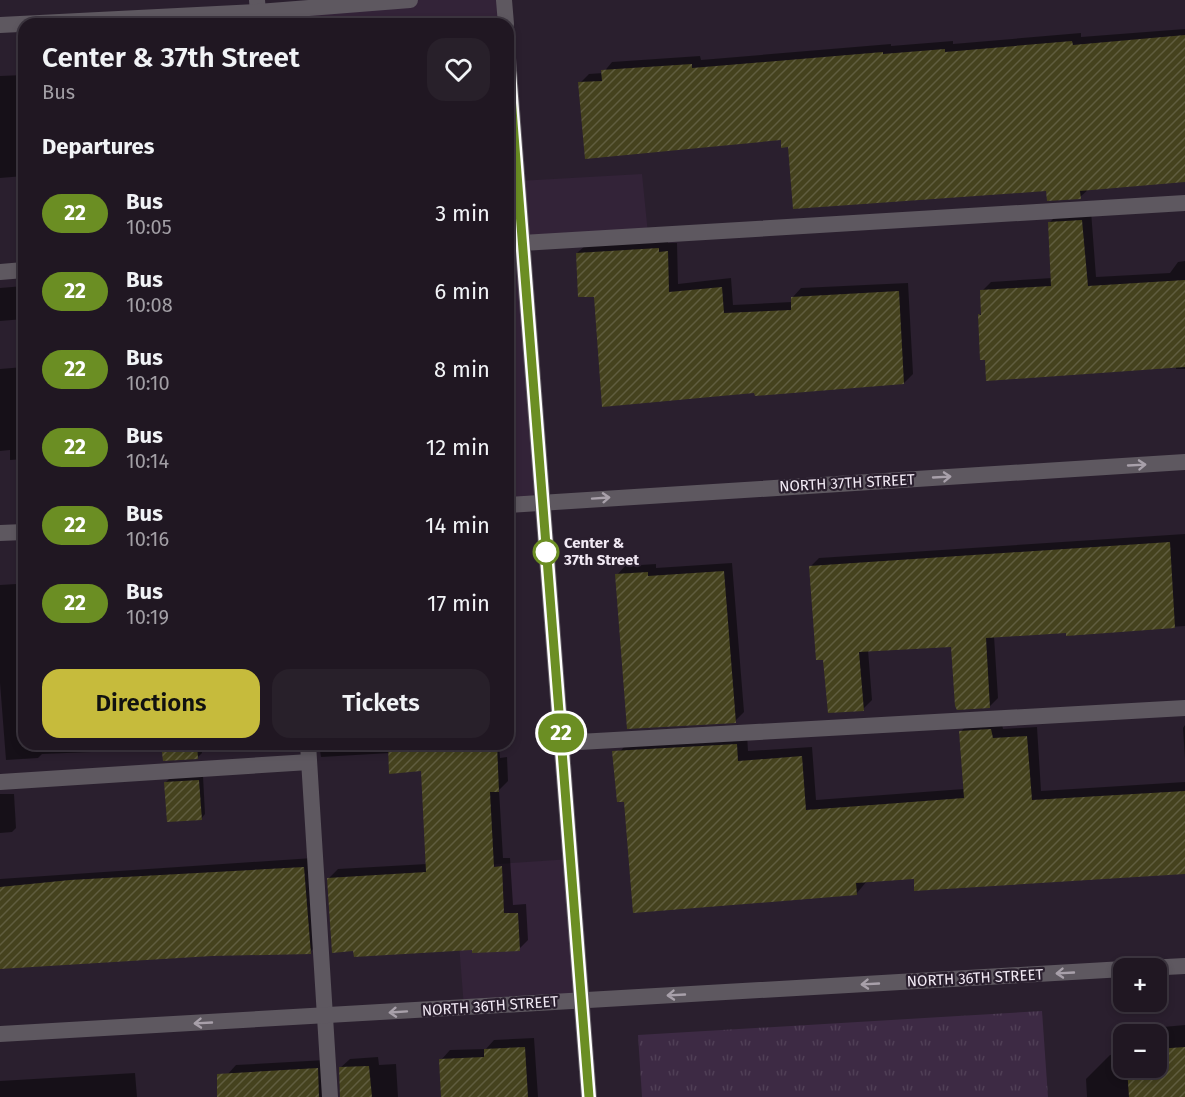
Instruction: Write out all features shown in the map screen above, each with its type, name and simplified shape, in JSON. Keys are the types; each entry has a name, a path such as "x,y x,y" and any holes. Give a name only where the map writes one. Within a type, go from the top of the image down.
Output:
{"street":[{"path":"139,18 258,12 410,0"},
{"path":"504,0 506,18"},
{"path":"0,25 18,24"},
{"path":"514,137 589,1097"},
{"path":"522,243 1185,203"},
{"path":"0,272 18,270"},
{"name":"NORTH 37TH STREET","path":"514,505 1185,462"},
{"path":"0,533 18,532"},
{"path":"561,743 1185,708"},
{"path":"308,750 330,1097"},
{"path":"0,782 309,762"},
{"path":"1167,967 1185,966"},
{"name":"NORTH 36TH STREET","path":"0,1034 1113,970"}],"shaded area":[{"path":"410,0 504,0 506,18 258,18 258,12"},
{"path":"514,132 518,181 642,174 648,234 522,243 542,503 514,505"},
{"path":"571,859 582,1000 464,1008 453,867"}],"green space":[{"path":"1042,1011 1048,1097 642,1097 638,1035"}],"building":[{"path":"1185,35 1185,182 1080,191 1081,199 1047,201 1046,191 793,209 788,147 781,148 781,140 585,159 578,82 602,81 601,70 692,64 692,68 883,52 883,54 945,49 945,52 1072,41 1073,45"},
{"path":"1082,220 1088,286 1185,280 1185,367 986,381 985,360 980,360 978,314 981,315 980,290 1051,286 1048,222"},
{"path":"659,248 659,252 668,251 669,292 722,287 724,313 791,310 791,297 899,291 904,384 755,396 754,393 602,407 594,297 578,297 576,253"},
{"path":"1170,542 1175,628 1066,636 1066,633 986,638 990,708 957,710 951,647 859,652 864,711 828,713 823,660 816,660 809,566"},
{"path":"724,571 736,723 627,729 615,574 648,572 648,576"},
{"path":"991,729 993,738 1027,736 1032,800 1185,791 1185,874 914,891 914,879 856,883 857,895 633,913 624,802 617,802 612,751 737,744 738,761 802,756 806,810 964,798 959,731"},
{"path":"162,750 197,750 198,759 163,761"},
{"path":"388,750 497,750 499,792 490,792 494,867 502,866 504,913 518,913 520,951 472,953 472,950 354,957 353,951 332,953 327,878 426,872 421,771 389,774"},
{"path":"199,780 202,820 167,822 164,782"},
{"path":"304,867 311,954 212,956 0,969 0,887 70,880"},
{"path":"525,1047 528,1097 441,1097 439,1059 484,1057 484,1049"},
{"path":"1185,1047 1185,1097 1129,1097 1128,1078 1167,1078 1167,1048"},
{"path":"369,1066 372,1097 340,1097 339,1067"},
{"path":"318,1068 319,1097 217,1097 217,1074"}],"bus line":[{"name":"22","path":"514,137 589,1097"}],"place":[{"name":"Center & 37th Street","path":"546,552"}]}
